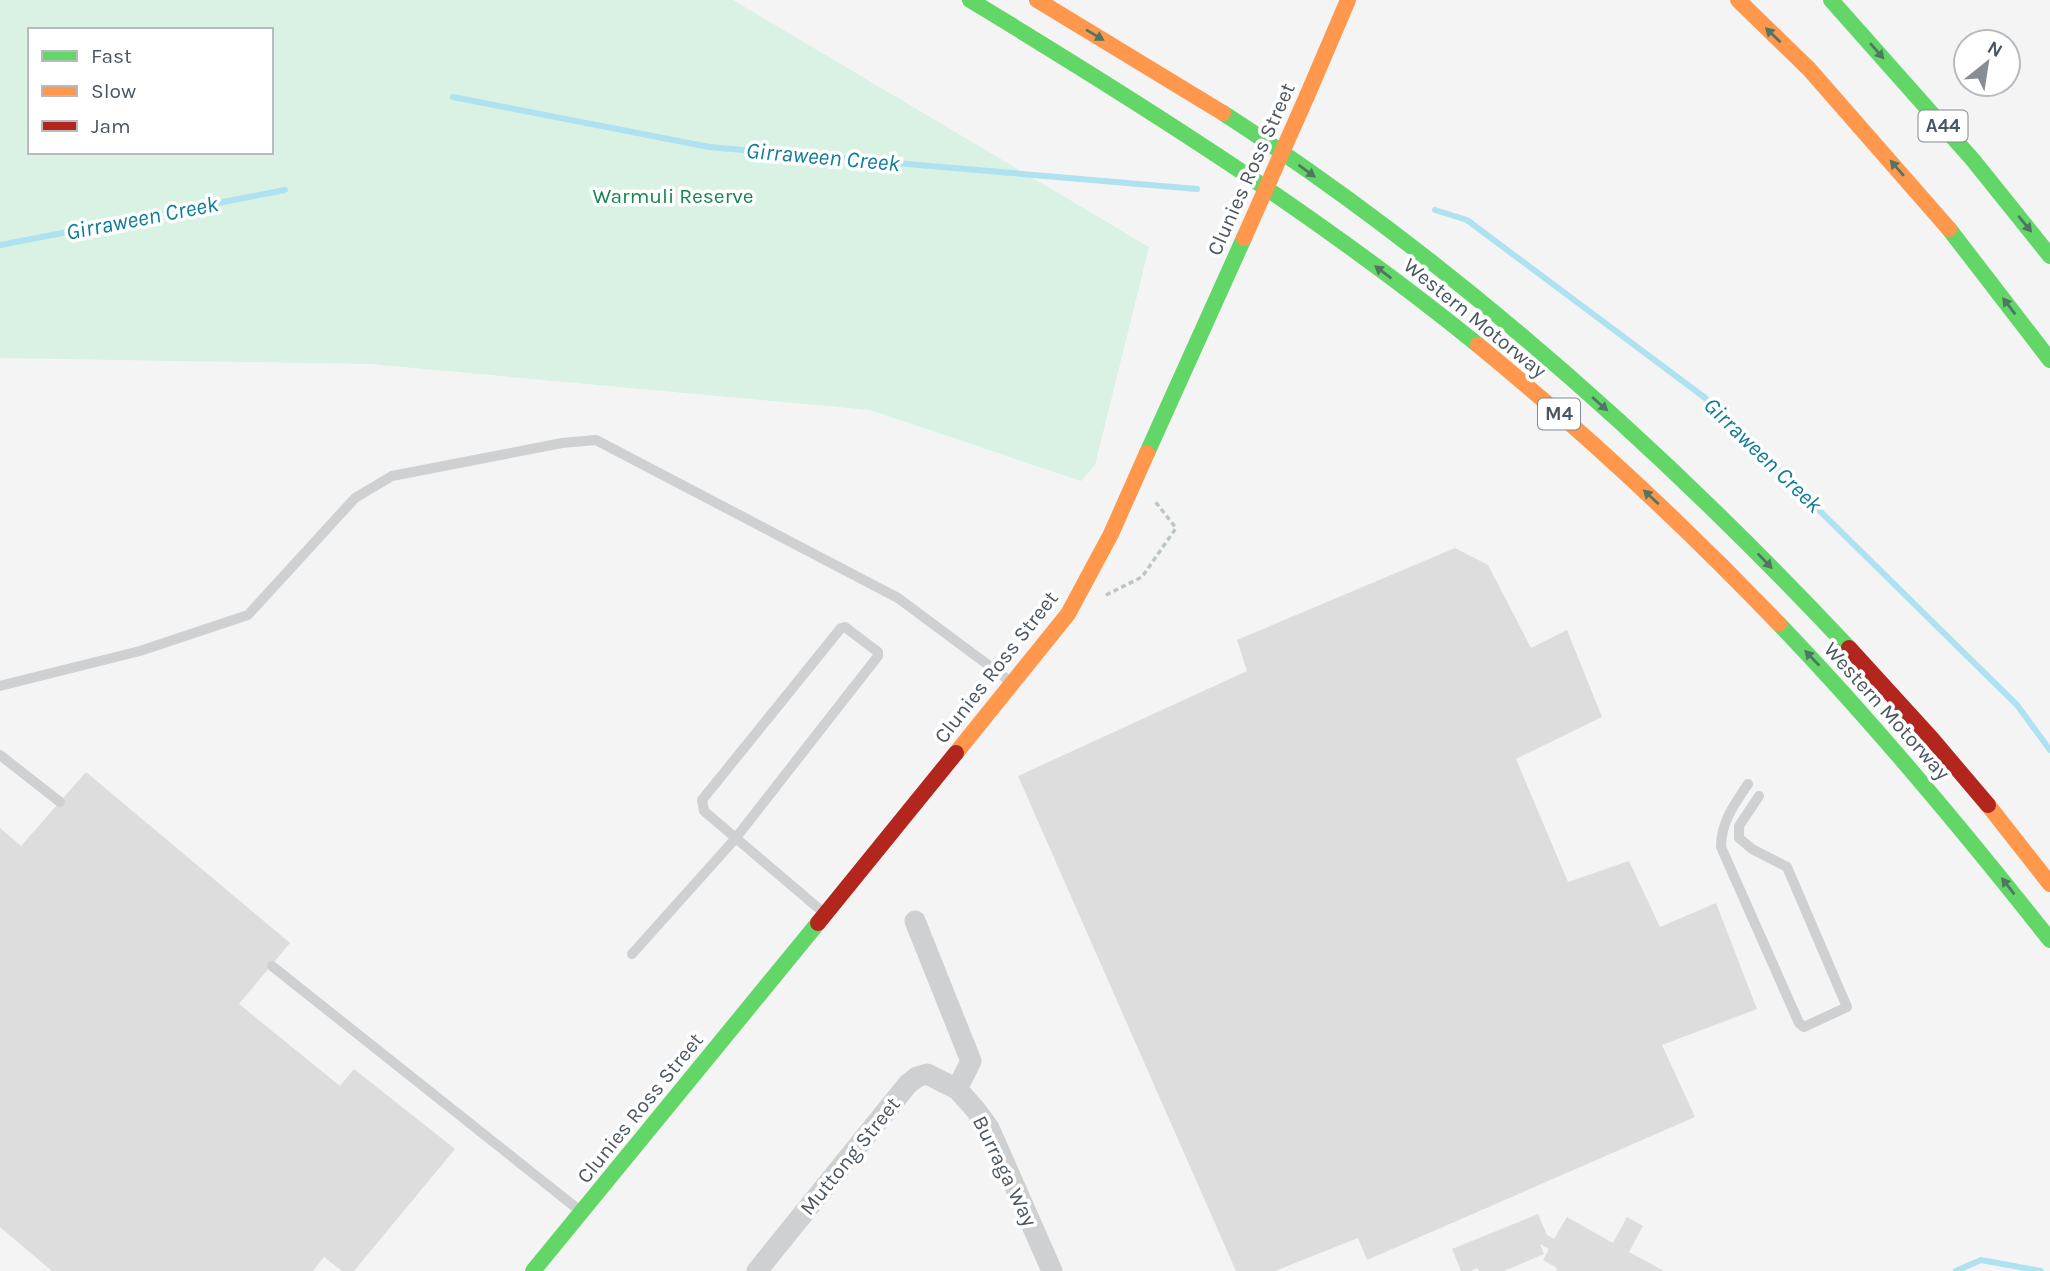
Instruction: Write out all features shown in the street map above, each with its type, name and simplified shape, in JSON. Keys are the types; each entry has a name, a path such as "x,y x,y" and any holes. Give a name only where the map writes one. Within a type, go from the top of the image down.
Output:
{"main road":[{"name":"Western Motorway","path":"971,0 1113,86 1251,177 1419,299 1536,394 1684,527 1843,691 1943,806 2050,940"},
{"name":"Western Motorway","path":"1037,0 1183,88 1302,167 1439,270 1591,396 1707,503 1865,663 1973,788 2050,884"},
{"name":"Clunies Ross Street","path":"533,1271 1068,614 1088,579 1134,483 1348,0"},
{"path":"1738,0 1809,69 1942,220 2050,360"},
{"name":"A44","path":"1831,0 1973,160 2050,257"}],"street":[{"path":"915,920 971,1061 957,1089"},
{"name":"Muttong Street","path":"757,1271 908,1084 927,1074 957,1089"},
{"name":"Burraga Way","path":"957,1089 989,1128 1052,1271"}],"lane":[{"path":"0,686 139,651 248,615 355,498 392,476 562,443 596,440 898,598 1013,683"},
{"path":"632,954 735,839 878,656 878,652 845,627 841,628 702,800 704,811 735,839 825,914"},
{"path":"0,755 60,802"},
{"path":"1748,784 1725,823 1721,834 1721,847 1798,1023 1804,1027 1847,1007 1787,867 1752,849 1739,838 1739,826 1759,796"},
{"path":"272,966 582,1212"}],"path":[{"path":"1142,577 1176,528 1154,500"}],"green space":[{"name":"Warmuli Reserve","path":"0,0 733,0 1149,247 1095,465 1081,481 870,410 371,364 0,358"}],"building":[{"path":"1455,548 1488,565 1531,648 1567,630 1602,717 1516,759 1568,882 1629,861 1660,927 1716,903 1757,1009 1662,1045 1695,1117 1367,1260 1358,1238 1275,1271 1236,1271 1018,776 1247,671 1237,640"},
{"path":"86,772 290,943 239,1004 340,1086 354,1069 455,1149 354,1271 342,1271 324,1257 313,1271 52,1271 0,1227 0,828 21,846"},
{"path":"1538,1214 1547,1235 1554,1239 1567,1217 1613,1243 1627,1217 1643,1226 1629,1252 1664,1271 1556,1271 1557,1268 1543,1260 1549,1249 1540,1244 1544,1254 1504,1271 1479,1271 1477,1268 1461,1271 1452,1249"}],"waterway":[{"name":"Girraween Creek","path":"453,97 709,147 1197,189"},
{"name":"Girraween Creek","path":"0,245 285,190"},
{"name":"Girraween Creek","path":"1435,210 1467,220 1704,397 2017,705 2050,750"},
{"path":"1956,1271 1981,1260 2041,1271"}],"traffic: fast":[{"path":"970,0 1101,80 1294,207 1418,297 1478,345"},
{"path":"1831,0 1973,160 2050,256"},
{"path":"1223,113 1308,170 1391,231 1473,295 1552,362 1705,502 1849,648"},
{"path":"1949,229 2050,360"},
{"path":"1147,453 1244,238"},
{"path":"1779,624 1850,700 1918,779 2050,940"},
{"path":"533,1271 818,923"}],"traffic: slow":[{"path":"1037,0 1223,113"},
{"path":"1307,96 1348,0"},
{"path":"1738,0 1809,69 1949,229"},
{"path":"1244,238 1307,96"},
{"path":"1478,345 1633,480 1779,624"},
{"path":"956,753 1068,614 1111,534 1147,453"},
{"path":"1988,805 2050,884"}],"traffic: jam":[{"path":"1849,648 1988,805"},
{"path":"818,923 956,753"}]}
